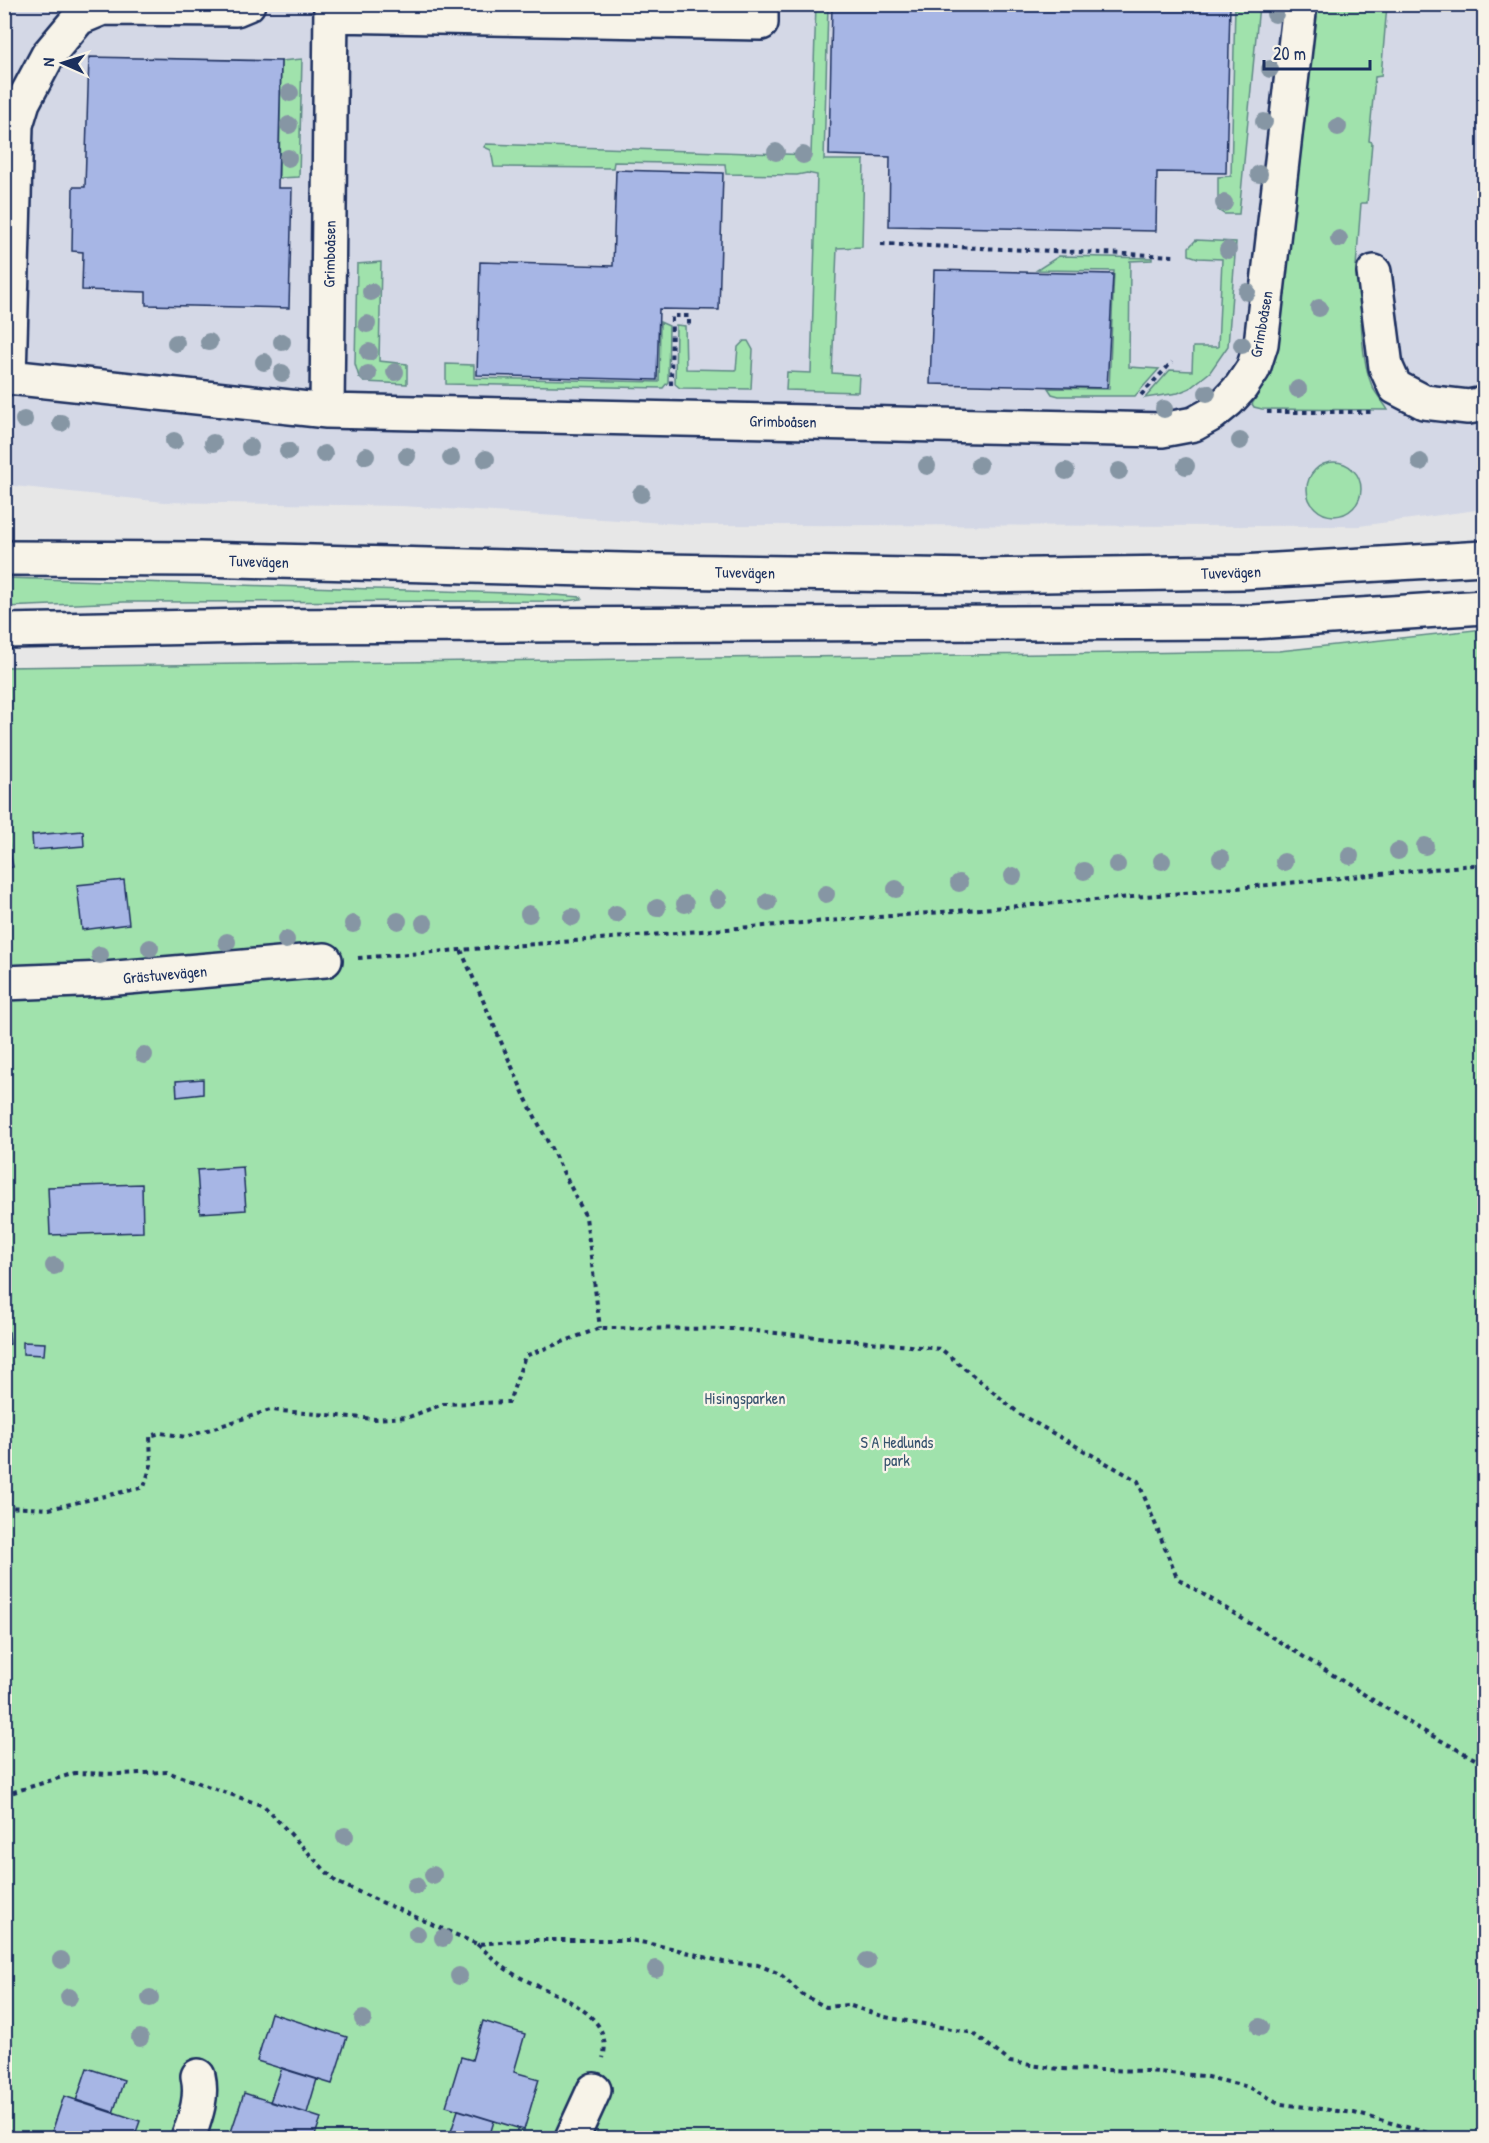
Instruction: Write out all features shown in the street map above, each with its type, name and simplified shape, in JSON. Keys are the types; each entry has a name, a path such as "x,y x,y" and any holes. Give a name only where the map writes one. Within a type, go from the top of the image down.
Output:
{"main road":[{"path":"248,4 236,9 103,8 79,18 48,56 23,102 16,125 9,377 327,411"},
{"path":"331,10 761,23 761,4"},
{"name":"Grimboåsen","path":"331,10 327,411 1162,430 1194,424 1212,414 1241,387 1253,369 1261,344 1300,4"},
{"path":"1374,272 1386,367 1395,387 1424,402 1468,407 1485,404"},
{"name":"Tuvevägen","path":"4,558 200,559 978,576 1242,572 1485,558"},
{"path":"4,631 253,626 1253,622 1485,607"},
{"name":"Grästuvevägen","path":"4,983 105,978 325,960"},
{"path":"188,2139 199,2106 201,2092 198,2076"},
{"path":"572,2139 594,2090"}],"path":[{"path":"881,244 1176,256"},
{"path":"671,392 672,316 689,316 689,325"},
{"path":"1144,400 1137,400 1172,362"},
{"path":"1228,401 1248,412 1389,412 1424,402"},
{"path":"325,960 1196,892 1485,864"},
{"path":"461,951 526,1099 586,1217 600,1328"},
{"path":"4,1507 49,1509 144,1487 151,1465 150,1436 161,1433 186,1437 270,1410 409,1418 443,1404 509,1402 525,1356 600,1328 735,1329 941,1349 1021,1415 1138,1481 1177,1578 1418,1728 1485,1764"},
{"path":"4,1795 75,1773 167,1772 264,1806 336,1882 477,1944 510,1972 583,2009 596,2023 604,2039 604,2053 594,2090"},
{"path":"477,1944 527,1940 630,1940 723,1962 758,1965 780,1974 803,1995 826,2007 848,2004 885,2017 973,2033 1010,2062 1059,2069 1147,2071 1203,2076 1249,2087 1281,2104 1354,2113 1447,2139"}],"shaded area":[{"path":"5,5 1484,5 1484,509 1359,526 695,525 402,506 164,502 5,485"}],"green space":[{"path":"816,5 828,5 824,160 864,160 862,247 837,248 832,373 859,375 858,392 786,390 787,372 811,373 817,175 807,173 797,175 726,174 725,164 614,162 613,168 494,167 491,150 484,147 486,144 811,155"},
{"path":"1235,5 1259,5 1239,214 1224,214 1218,210 1218,177 1231,176"},
{"path":"1314,5 1387,5 1381,76 1375,77 1369,141 1372,142 1367,203 1361,203 1356,267 1360,268 1362,328 1368,373 1374,389 1388,410 1262,409 1252,404 1270,372 1280,336"},
{"path":"302,59 299,177 279,178 281,61"},
{"path":"1196,240 1236,242 1228,346 1210,372 1190,388 1178,393 1145,398 1170,370 1192,371 1193,347 1218,347 1222,259 1198,258 1189,255 1189,247"},
{"path":"1059,256 1152,258 1152,260 1130,261 1129,367 1159,369 1135,396 1059,396 1052,394 1048,388 1109,389 1114,271 1037,270"},
{"path":"381,262 379,361 407,364 407,384 364,382 359,377 355,364 357,264"},
{"path":"660,322 669,326 668,382 663,388 446,384 446,364 474,365 474,378 659,382"},
{"path":"676,325 685,326 686,369 736,370 738,347 744,341 748,341 753,350 751,389 680,388 675,384"},
{"path":"1334,462 1344,464 1353,470 1359,479 1361,489 1359,499 1353,508 1344,514 1334,516 1324,514 1315,508 1309,499 1307,489 1309,479 1315,470 1324,464"},
{"path":"5,578 541,594 581,597 582,599 566,601 124,602 5,607"},
{"name":"S A Hedlunds park","path":"1484,629 1484,2138 5,2138 4,667 1279,651"}],"building":[{"path":"832,4 1230,4 1226,173 1157,172 1156,231 889,226 890,157 829,155"},
{"path":"89,57 281,61 278,188 292,188 289,308 146,305 146,292 82,290 83,252 72,251 73,187 85,187"},
{"path":"616,170 723,173 719,310 659,309 657,380 477,375 480,262 613,266"},
{"path":"934,270 1113,274 1107,388 930,384"},
{"path":"83,831 84,846 33,850 32,835"},
{"path":"8,842 13,867 4,869 4,843"},
{"path":"124,880 129,924 82,930 77,885"},
{"path":"203,1079 203,1094 177,1097 176,1081"},
{"path":"243,1167 246,1210 200,1213 197,1170"},
{"path":"142,1184 143,1232 50,1235 48,1187"},
{"path":"4,1332 9,1332 10,1344 4,1345"},
{"path":"23,1342 45,1343 44,1355 23,1354"},
{"path":"271,2013 347,2037 332,2084 257,2061"},
{"path":"483,2021 525,2034 514,2072 539,2079 524,2130 446,2106 461,2057 472,2060"},
{"path":"87,2068 124,2080 113,2113 76,2101"},
{"path":"282,2068 317,2079 307,2113 270,2102"},
{"path":"244,2093 321,2118 314,2138 229,2138"},
{"path":"64,2096 140,2121 134,2138 50,2138"},
{"path":"458,2110 494,2121 489,2138 449,2138"}],"park label":[{"name":"Hisingsparken","path":"745,1398"}]}
